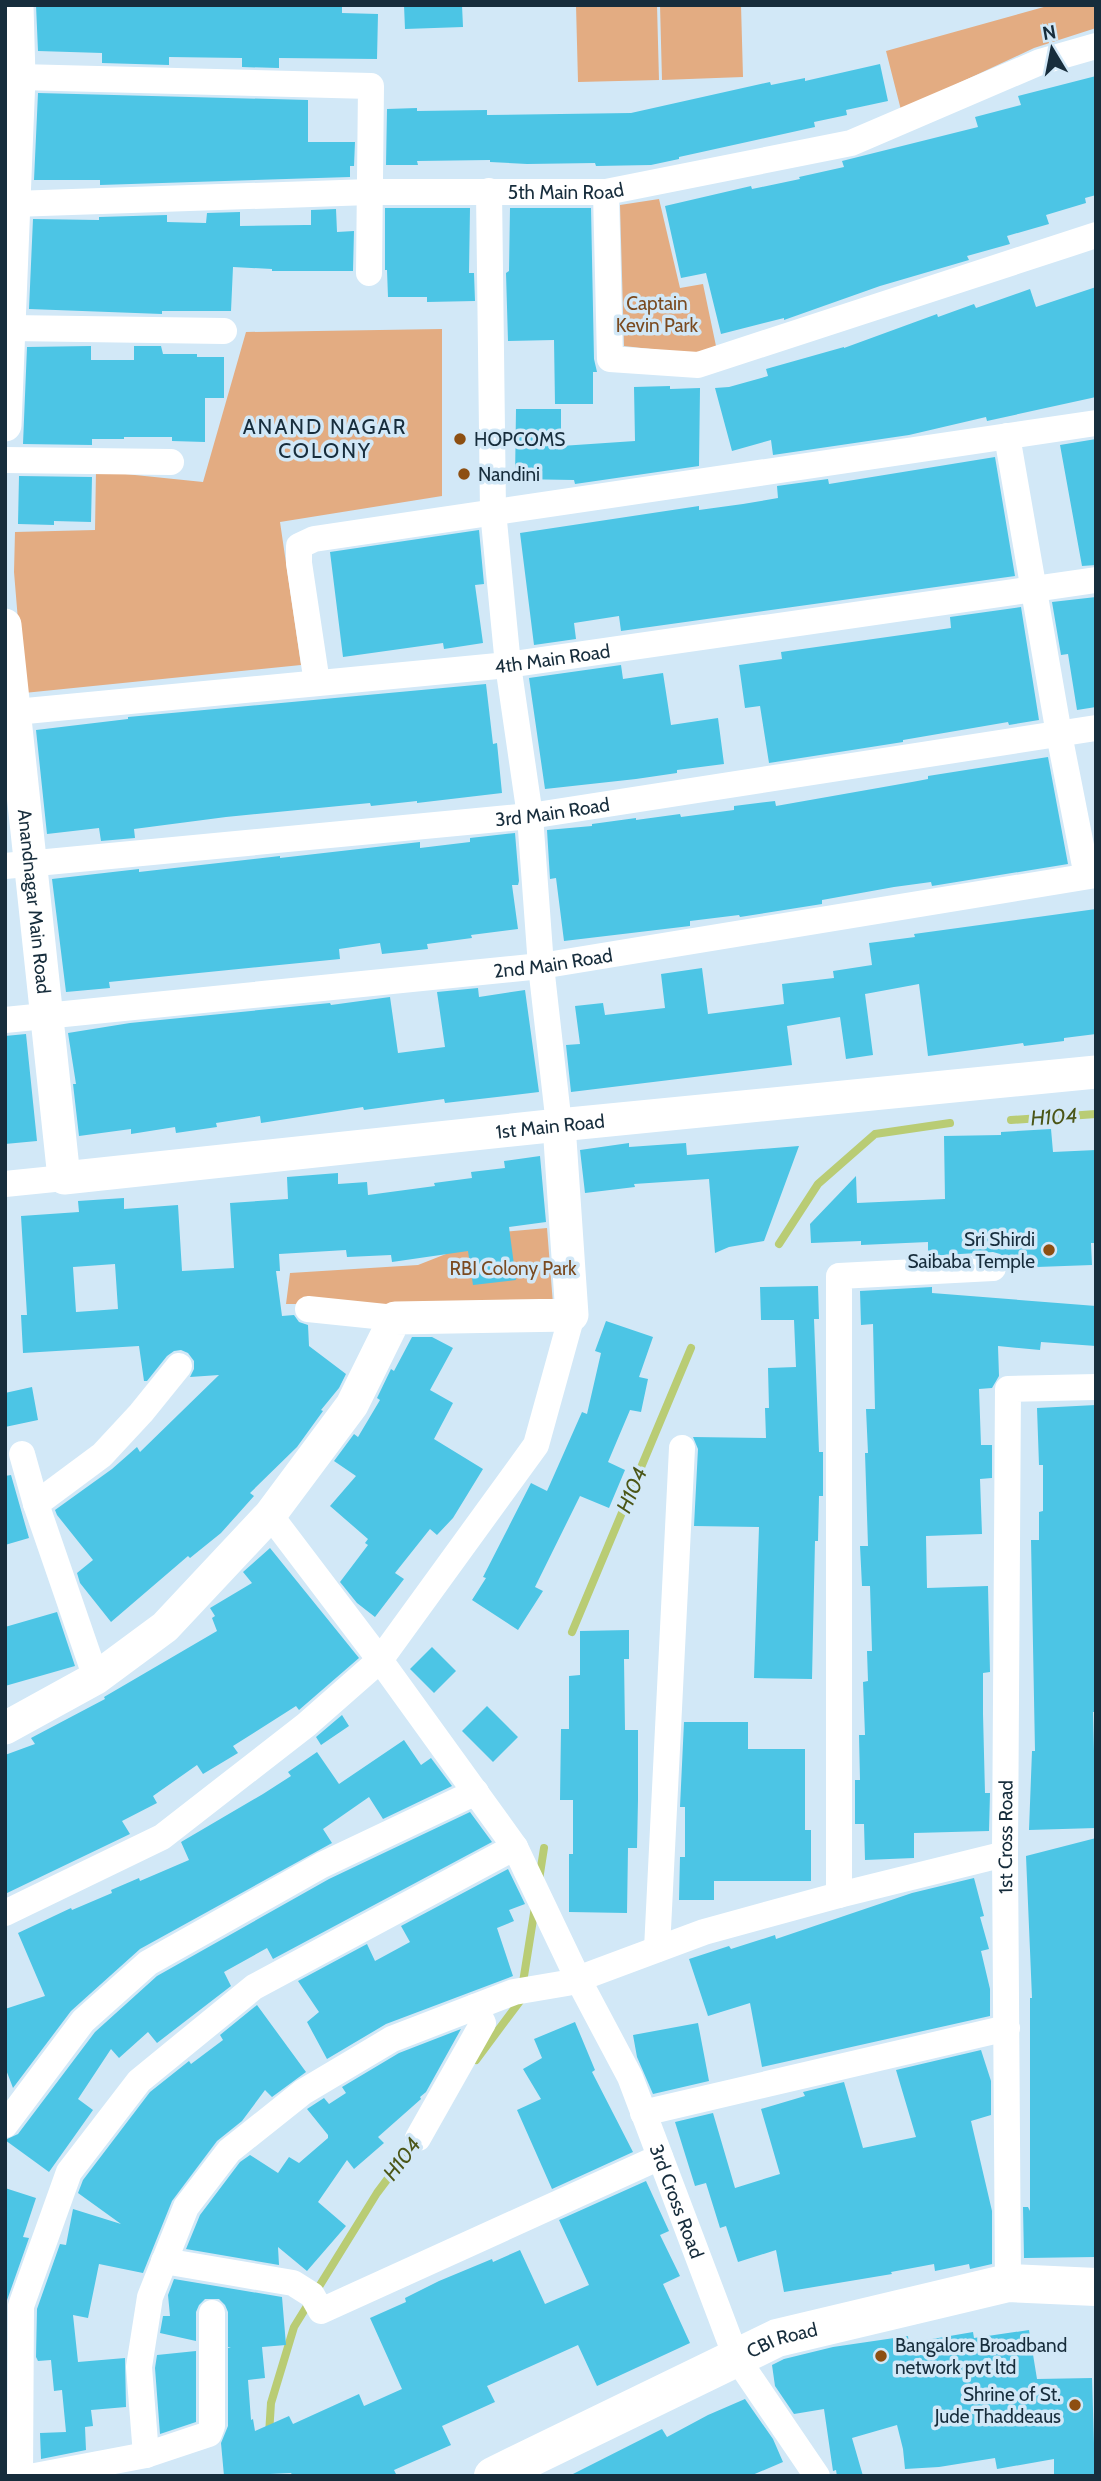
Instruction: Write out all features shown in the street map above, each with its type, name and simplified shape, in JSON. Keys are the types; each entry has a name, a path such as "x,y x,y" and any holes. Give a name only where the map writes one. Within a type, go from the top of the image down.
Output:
{"main road":[{"name":"CBI Road","path":"494,2476 777,2338 1008,2283 1096,2287"}],"street":[{"path":"5,425 19,77 17,5"},
{"name":"5th Main Road","path":"13,204 370,192 606,192 851,143 1040,62 1096,46"},
{"path":"19,77 371,86 369,273"},
{"path":"5,1913 162,1837 306,1725 380,1660 536,1445 572,1315 559,1125 541,967 530,816 508,665 493,511 489,191"},
{"path":"606,192 610,359 698,365 1096,235"},
{"path":"10,328 224,331"},
{"path":"317,683 299,563 299,546 314,539 1096,423"},
{"path":"1007,436 1059,734 1092,875"},
{"path":"5,460 171,462"},
{"name":"4th Main Road","path":"9,713 508,665 1096,580"},
{"name":"Anandnagar Main Road","path":"5,625 18,865 47,1016 64,1178"},
{"name":"3rd Main Road","path":"18,865 530,816 1096,728"},
{"name":"2nd Main Road","path":"5,1020 541,967 1092,875"},
{"name":"1st Main Road","path":"5,1184 559,1125 1096,1072"},
{"path":"839,1895 839,1276 993,1268"},
{"path":"308,1309 396,1318 572,1315"},
{"path":"5,1728 96,1678 165,1627 270,1515 352,1405 396,1318"},
{"path":"36,1504 102,1455 179,1366"},
{"name":"1st Cross Road","path":"1008,2283 1005,1854 1008,1389 1096,1387"},
{"path":"657,1950 682,1448"},
{"path":"22,1454 36,1504 96,1678"},
{"name":"3rd Cross Road","path":"270,1515 380,1660 521,1858 550,1919 573,1981 630,2077 736,2357 817,2476"},
{"path":"5,2125 83,2021 148,1963 322,1865 476,1792"},
{"path":"146,2455 139,2367 150,2297 186,2207 229,2151 303,2092 392,2039 514,1992 573,1981 704,1932 1005,1854"},
{"path":"20,2476 20,2306 69,2172 139,2081 254,1987 521,1858"},
{"path":"418,2138 483,2023 479,2005"},
{"path":"643,2113 1007,2028"},
{"path":"164,2261 293,2283 316,2302 321,2311 660,2157"},
{"path":"35,2476 146,2455 204,2438 209,2434 212,2426 212,2313"}],"green space":[{"path":"576,5 657,5 659,80 578,82"},
{"path":"660,5 741,5 743,77 662,80"},
{"path":"1051,5 1096,5 1096,28 1034,48 901,110 886,51"},
{"name":"Captain Kevin Park","path":"659,199 680,288 703,284 716,346 696,354 624,346 620,205"},
{"path":"442,329 442,496 280,522 301,665 24,693 14,572 15,532 95,530 96,471 203,482 246,332"},
{"name":"RBI Colony Park","path":"547,1228 553,1304 286,1304 290,1273 418,1265 502,1232"}],"building":[{"path":"36,5 342,5 342,13 378,14 377,59 279,58 279,68 242,67 242,58 169,57 169,65 102,63 102,53 38,51"},
{"path":"404,5 462,5 463,27 405,29"},
{"path":"880,64 888,101 846,110 847,115 814,122 815,127 651,165 527,164 490,160 417,161 418,165 386,165 387,109 487,110 487,115 631,113 770,82 771,85 805,78 805,81"},
{"path":"1096,76 1096,195 1085,198 1086,203 1046,215 1049,224 1007,236 1010,244 967,256 969,260 880,286 784,320 721,334 706,273 681,278 665,206 751,186 752,189 800,179 799,177 844,167 842,161 978,127 975,117 1021,105 1018,96"},
{"path":"38,93 308,100 308,142 355,142 354,166 350,166 350,177 100,185 100,180 34,180"},
{"path":"385,208 470,208 469,273 474,273 475,301 427,302 427,297 388,297"},
{"path":"510,208 591,208 594,359 597,372 593,372 593,404 555,404 554,340 508,341 506,273 509,271"},
{"path":"336,209 337,232 354,231 353,271 272,271 233,267 231,311 162,311 162,314 29,309 33,219 99,220 99,217 167,215 167,222 206,223 207,213 240,212 240,226 311,225 311,210"},
{"path":"1096,287 1096,397 987,421 986,417 909,435 773,455 771,440 732,451 715,388 729,387 768,376 766,369 844,348 937,314 938,317 974,304 976,308 1030,289 1036,307"},
{"path":"91,346 91,360 134,360 134,346 161,346 163,354 224,357 224,398 205,398 205,442 172,441 172,437 124,437 92,439 92,445 23,444 27,347"},
{"path":"670,386 670,389 700,388 699,466 575,484 574,480 515,479 516,409 561,409 561,446 635,441 634,387"},
{"path":"1096,439 1096,565 1082,566 1060,445"},
{"path":"995,457 1015,576 621,631 619,616 574,623 576,639 534,645 520,533 699,506 699,510 743,504 778,498 777,486 828,479 829,484"},
{"path":"19,476 92,477 91,522 18,524"},
{"path":"479,530 484,584 475,585 483,643 444,649 443,643 343,657 330,552"},
{"path":"1096,597 1096,707 1077,710 1068,654 1061,655 1052,602"},
{"path":"1021,607 1039,720 1009,725 1008,722 769,763 760,706 745,708 739,665 782,659 781,652 951,628 950,617"},
{"path":"621,665 623,679 663,673 671,725 718,718 724,764 636,779 545,789 529,678"},
{"path":"486,684 493,744 497,743 502,793 417,803 371,806 370,803 226,817 134,829 135,838 101,841 99,828 47,834 36,730 128,717"},
{"path":"1048,757 1068,864 932,886 931,882 894,887 822,900 822,904 740,917 690,921 690,926 564,941 556,878 550,879 547,830 636,818 680,814 681,817 775,801 776,806 928,779 928,776"},
{"path":"515,833 519,881 518,885 512,885 518,929 427,944 428,949 382,954 380,943 339,949 340,959 109,982 110,988 66,992 52,879 420,842 420,848"},
{"path":"1096,909 1096,1034 1064,1038 1064,1041 1024,1046 1023,1043 928,1056 919,984 865,994 873,1055 846,1059 840,1017 787,1026 792,1065 571,1092 566,1045 580,1044 575,1006 603,1003 605,1015 665,1008 661,974 702,968 708,1014 784,1004 782,984 834,978 833,971 872,965 869,943 915,937 914,934"},
{"path":"478,988 479,997 525,990 539,1092 445,1103 444,1099 364,1110 363,1107 261,1123 260,1116 216,1123 217,1127 176,1133 175,1127 131,1134 131,1129 79,1136 73,1084 76,1084 68,1033 130,1023 390,997 398,1053 445,1047 437,992"},
{"path":"26,1034 37,1141 5,1144 5,1036"},
{"path":"1051,1129 1053,1152 1096,1150 1096,1243 1091,1243 1092,1265 1009,1268 1006,1259 993,1252 928,1256 928,1242 861,1245 861,1241 811,1243 810,1224 856,1176 857,1203 945,1199 944,1136 1001,1135 1001,1132"},
{"path":"629,1143 629,1147 686,1143 687,1155 799,1146 764,1241 729,1247 715,1253 709,1179 634,1184 635,1187 585,1193 580,1150"},
{"path":"540,1156 546,1222 509,1227 516,1280 473,1285 468,1251 392,1262 391,1255 347,1257 346,1250 279,1254 280,1271 276,1271 282,1316 294,1315 299,1322 308,1325 309,1346 346,1374 297,1447 250,1493 254,1496 221,1533 190,1558 188,1556 111,1622 80,1583 77,1573 93,1560 55,1510 112,1469 137,1447 140,1452 219,1375 190,1377 194,1361 188,1353 181,1350 167,1356 147,1381 144,1381 139,1346 23,1353 21,1315 27,1315 21,1216 79,1212 78,1201 124,1198 124,1209 178,1205 182,1271 234,1268 230,1203 288,1199 287,1177 338,1173 338,1184 367,1182 368,1195 472,1178 471,1172 505,1168 504,1161","holes":["115,1264 118,1309 76,1312 73,1267"]},
{"path":"818,1286 819,1319 814,1319 819,1452 823,1452 823,1496 819,1496 818,1541 815,1541 812,1679 754,1678 759,1527 694,1526 698,1449 693,1437 766,1438 765,1408 769,1408 768,1368 796,1367 794,1320 761,1320 760,1287"},
{"path":"932,1287 932,1293 1096,1306 1096,1346 1041,1342 1040,1350 998,1346 999,1376 992,1388 979,1389 981,1445 992,1445 992,1478 980,1479 982,1534 926,1536 927,1588 988,1586 990,1672 983,1673 983,1714 985,1793 990,1793 989,1831 914,1833 914,1858 865,1860 864,1824 855,1824 855,1780 860,1780 859,1735 865,1735 863,1682 868,1681 867,1651 872,1651 870,1586 862,1586 860,1546 868,1546 866,1409 875,1409 873,1324 861,1325 860,1291"},
{"path":"606,1321 653,1337 639,1377 648,1379 641,1412 630,1410 608,1462 625,1470 609,1508 580,1496 535,1587 543,1591 518,1630 472,1600 486,1578 483,1577 531,1483 547,1491 582,1412 587,1414 601,1353 595,1351"},
{"path":"412,1337 432,1337 453,1348 430,1390 453,1403 434,1439 483,1469 453,1518 437,1535 430,1529 395,1573 404,1579 375,1617 357,1603 340,1582 368,1545 365,1543 368,1539 330,1506 356,1476 334,1461 354,1434 358,1437 380,1400 377,1398 391,1369 394,1371"},
{"path":"32,1387 38,1420 5,1427 5,1393"},
{"path":"1096,1405 1096,1712 1093,1712 1096,1828 1029,1830 1032,1751 1035,1751 1031,1540 1039,1540 1039,1512 1043,1511 1043,1465 1039,1465 1037,1408"},
{"path":"11,1475 29,1538 5,1545 5,1476"},
{"path":"270,1548 359,1658 299,1710 296,1706 233,1746 238,1753 203,1774 197,1765 153,1796 157,1803 122,1821 130,1834 5,1894 5,1755 35,1744 31,1738 105,1699 104,1697 217,1631 212,1618 215,1616 210,1608 252,1583 243,1572"},
{"path":"57,1612 75,1666 5,1686 5,1627"},
{"path":"629,1630 629,1659 624,1659 625,1730 638,1730 638,1800 637,1848 628,1848 627,1913 569,1912 573,1800 560,1800 561,1729 569,1729 569,1676 580,1675 580,1631"},
{"path":"432,1647 456,1671 434,1693 410,1669"},
{"path":"487,1706 518,1737 493,1762 462,1731"},
{"path":"342,1715 349,1726 321,1745 316,1737"},
{"path":"684,1722 748,1722 748,1749 805,1749 805,1830 811,1830 811,1881 714,1881 714,1900 679,1900 680,1857 685,1857 685,1807 680,1807"},
{"path":"404,1740 421,1765 431,1758 452,1786 383,1819 369,1797 323,1829 332,1843 140,1949 71,2011 13,2088 5,2067 5,2009 45,1996 18,1933 71,1908 72,1910 112,1893 111,1890 139,1878 140,1881 189,1860 181,1842 291,1776 288,1772 317,1752 339,1784"},
{"path":"470,1812 492,1842 273,1959 267,1948 224,1972 231,1986 157,2043 148,2032 119,2058 111,2049 78,2099 93,2110 49,2172 5,2140 18,2134 95,2032 157,1976 329,1879"},
{"path":"1096,1838 1096,2257 1024,2258 1023,2207 1028,2207 1030,2211 1032,1998 1026,1856"},
{"path":"508,1869 525,1904 509,1910 514,1921 497,1928 513,1976 386,2024 327,2059 307,2022 319,2012 298,1981 367,1944 375,1961 410,1942 401,1926"},
{"path":"974,1878 984,1916 980,1917 989,1949 981,1951 990,1989 990,2016 762,2067 750,2003 708,2016 689,1959 775,1935 776,1939 912,1893"},
{"path":"257,2005 306,2072 272,2097 265,2090 242,2121 217,2141 172,2201 143,2273 99,2264 88,2318 73,2315 78,2362 125,2358 126,2407 91,2410 93,2426 85,2427 86,2450 41,2459 40,2433 66,2432 62,2390 54,2391 51,2360 38,2361 36,2357 37,2309 60,2244 66,2245 73,2209 121,2224 78,2193 83,2180 150,2092 189,2061 191,2064 223,2040 220,2035"},
{"path":"575,2022 595,2070 592,2072 633,2152 552,2189 517,2110 541,2099 523,2069 542,2058 534,2039"},
{"path":"698,2023 709,2081 653,2094 637,2057 633,2035"},
{"path":"461,2029 421,2099 378,2137 384,2143 354,2169 347,2160 318,2202 346,2226 307,2271 278,2247 279,2265 186,2249 200,2215 240,2162 250,2155 278,2173 289,2157 299,2163 328,2138 307,2109 324,2098 329,2104 346,2093 342,2087 399,2053"},
{"path":"981,2050 991,2081 991,2115 971,2121 992,2211 992,2264 970,2269 969,2264 935,2271 934,2264 891,2272 892,2274 784,2292 776,2250 738,2262 726,2226 720,2228 706,2183 695,2186 675,2122 713,2113 735,2188 780,2174 761,2109 805,2096 803,2092 844,2082 863,2148 916,2137 896,2070"},
{"path":"646,2181 669,2231 660,2235 680,2276 663,2284 690,2343 597,2386 578,2345 487,2386 495,2402 442,2426 451,2445 394,2470 397,2476 293,2476 291,2473 224,2476 221,2443 228,2426 228,2348 231,2348 228,2347 228,2312 219,2299 205,2299 196,2312 196,2341 160,2333 163,2316 170,2316 168,2295 174,2279 282,2297 286,2345 262,2347 265,2378 248,2380 251,2420 253,2419 255,2431 289,2416 293,2424 359,2394 364,2406 402,2389 370,2318 406,2302 405,2298 439,2281 520,2250 545,2304 589,2285 559,2220"},
{"path":"5,2188 36,2198 23,2237 29,2238 5,2306"},
{"path":"1029,2330 1037,2379 1092,2378 1095,2476 1054,2476 1054,2459 997,2469 995,2458 939,2467 905,2469 897,2425 852,2438 863,2476 837,2476 836,2470 833,2471 824,2409 794,2414 775,2386 772,2365 784,2359 833,2347 908,2336 909,2343 973,2332 974,2338"},
{"path":"196,2351 196,2422 160,2434 155,2368 157,2355"},
{"path":"745,2399 773,2439 783,2462 750,2476 569,2476 662,2429 667,2437"}],"waterway":[{"name":"H104","path":"1011,1120 1096,1114"},
{"name":"H104","path":"779,1244 818,1184 875,1134 950,1123"},
{"name":"H104","path":"572,1632 691,1348"},
{"name":"H104","path":"539,1880 544,1848"},
{"name":"H104","path":"476,2060 520,2001 535,1907"},
{"name":"H104","path":"269,2434 271,2403 294,2327 377,2193 416,2141"}],"place":[{"name":"HOPCOMS","path":"460,439"},
{"name":"Nandini","path":"464,474"},
{"name":"Sri Shirdi Saibaba Temple","path":"1049,1250"},
{"name":"Bangalore Broadband network pvt ltd","path":"881,2356"},
{"name":"Shrine of St. Jude Thaddeaus","path":"1075,2405"}],"district":[{"name":"ANAND NAGAR COLONY","path":"325,439"}]}
